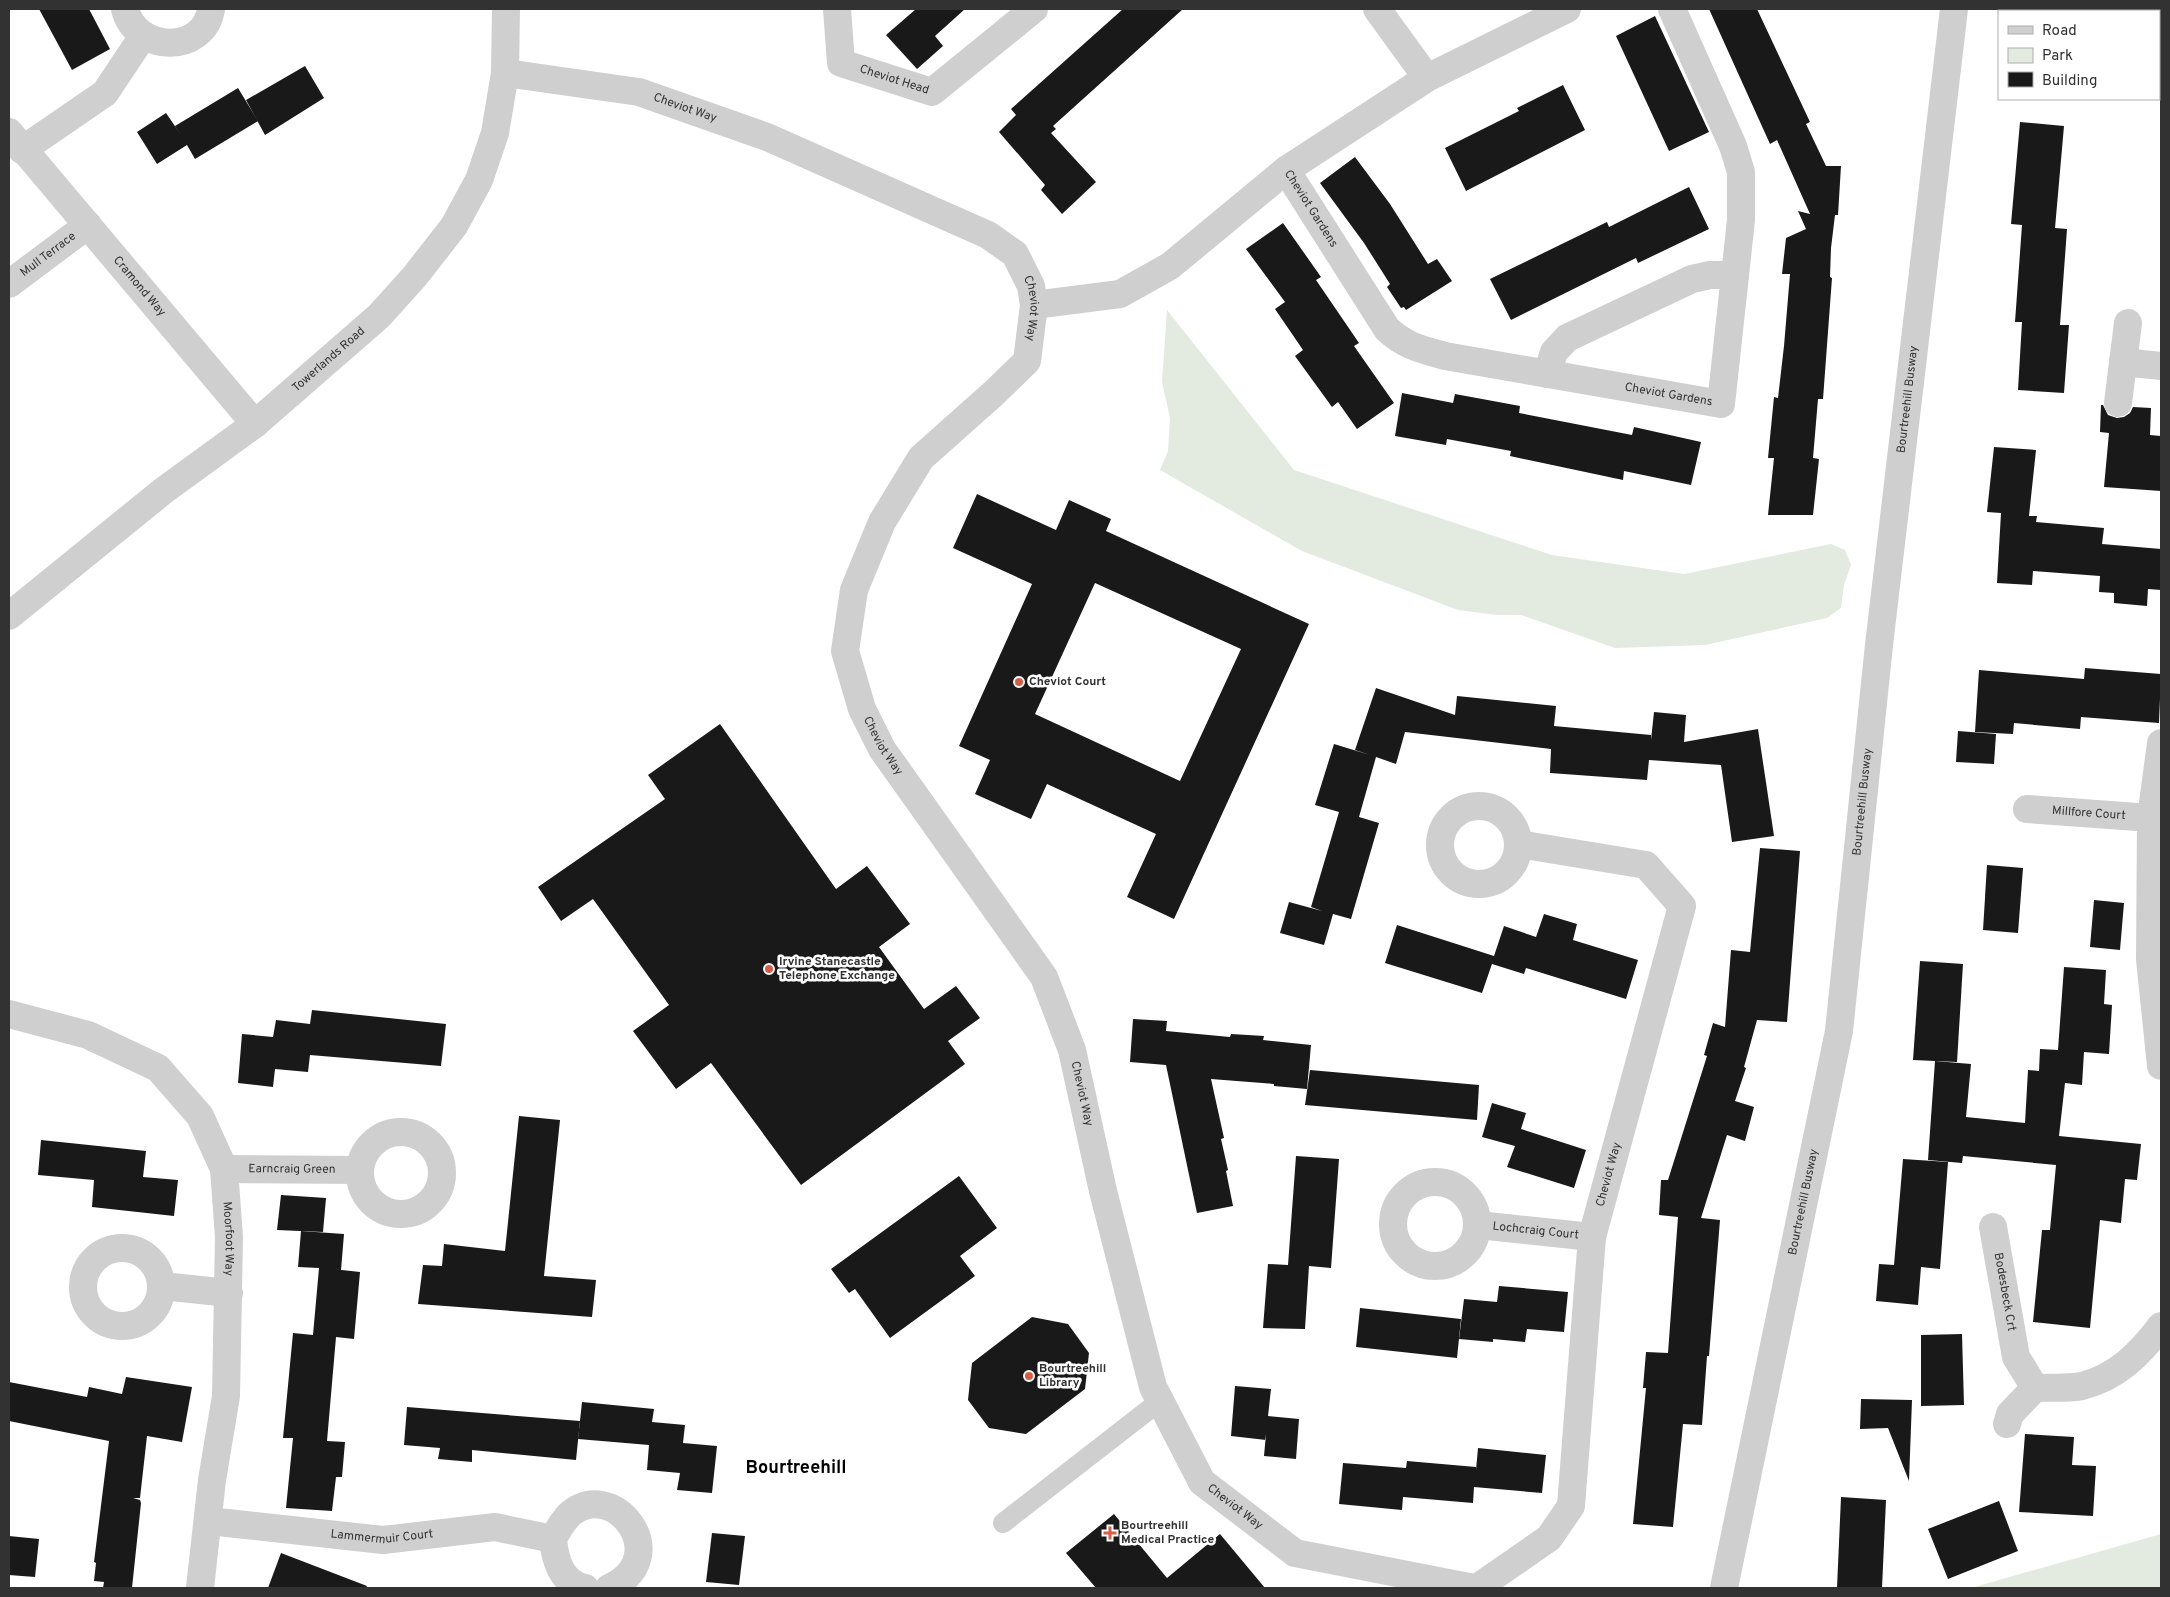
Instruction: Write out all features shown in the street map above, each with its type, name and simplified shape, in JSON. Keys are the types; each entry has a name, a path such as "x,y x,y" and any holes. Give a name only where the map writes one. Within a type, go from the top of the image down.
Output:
{"street":[{"path":"125,9 132,25 143,36 158,42 174,43 189,38 202,28 211,9"},
{"name":"Towerlands Road","path":"9,616 163,490 255,424 379,316 415,276 454,226 482,170 495,133 505,73 506,9"},
{"name":"Cheviot Head","path":"837,9 841,63 932,92 1034,9"},
{"path":"1377,9 1427,78"},
{"name":"Cheviot Gardens","path":"1567,9 1427,78 1286,170 1387,328 1400,341 1416,348 1445,356 1721,404 1741,220 1741,172 1733,146 1672,9"},
{"name":"Bourtreehill Busway","path":"1724,1588 1839,1031 1879,645 1954,9"},
{"name":"Cramond Way","path":"143,36 105,93 15,141 255,424"},
{"name":"Cheviot Way","path":"505,73 639,92 776,141 988,236 1015,254 1031,286 1034,305 1027,361 994,394 920,458 882,522 854,590 845,651 862,709 882,749 1044,977 1072,1050 1103,1191 1153,1388 1202,1482 1295,1553 1475,1588 1549,1538 1571,1506 1592,1237 1682,906 1646,866 1519,844"},
{"path":"1034,305 1120,294 1170,266 1286,170"},
{"name":"Mull Terrace","path":"9,284 88,225"},
{"path":"1547,374 1554,352 1568,338 1692,279 1710,275 1735,276"},
{"path":"2118,403 2128,323"},
{"path":"2123,362 2161,366"},
{"path":"2161,743 2151,818 2150,959 2161,1066"},
{"name":"Millfore Court","path":"2027,809 2151,818"},
{"name":"Moorfoot Way","path":"9,1014 88,1035 158,1068 200,1116 224,1169 230,1237 226,1396 212,1480 209,1521 200,1588"},
{"name":"Earncraig Green","path":"224,1169 360,1170"},
{"name":"Lochcraig Court","path":"1478,1225 1592,1237"},
{"name":"Bodesbeck Crt","path":"1993,1227 2016,1357 2035,1388"},
{"path":"162,1286 229,1293"},
{"path":"2008,1424 2010,1414 2035,1388 2081,1386 2115,1374 2143,1350 2161,1326"},
{"path":"585,1588 567,1579 559,1567 553,1539 568,1516 580,1509 593,1506 607,1507 619,1512 630,1521 636,1533 639,1546 637,1560 631,1573 621,1583 609,1588"},
{"name":"Lammermuir Court","path":"209,1521 383,1540 495,1527 553,1539"}],"lane":[{"path":"1003,1523 1160,1401"}],"green space":[{"path":"1167,310 1294,470 1552,555 1684,574 1831,544 1845,550 1851,565 1844,585 1841,608 1827,618 1705,645 1615,648 1521,615 1497,615 1458,610 1302,551 1160,470 1168,451 1170,418 1162,382"},
{"path":"2161,1534 2161,1588 1971,1588"}],"building":[{"path":"39,9 89,9 110,49 72,70"},
{"path":"916,9 965,9 935,36 943,46 917,69 886,35"},
{"path":"1123,9 1183,9 1053,126 1056,129 1051,133 1096,182 1062,214 1041,190 1045,185 999,132 1016,115 1011,109"},
{"path":"1709,9 1757,9 1810,122 1806,124 1826,166 1841,166 1838,215 1835,215 1831,248 1830,277 1832,278 1823,399 1818,399 1813,458 1819,459 1813,515 1768,515 1774,458 1768,458 1774,397 1778,398 1790,274 1782,274 1786,238 1806,229 1798,211 1810,214 1777,140 1770,144"},
{"path":"1655,16 1709,132 1669,151 1616,36"},
{"path":"305,66 324,98 265,135 246,100"},
{"path":"1563,85 1585,130 1466,191 1445,148 1519,111 1517,108"},
{"path":"238,88 258,121 195,159 187,145 157,164 137,132 166,113 181,135 175,126"},
{"path":"2020,122 2064,126 2055,228 2067,229 2060,325 2069,325 2064,393 2018,390 2022,322 2015,322 2022,225 2011,224"},
{"path":"1355,157 1390,204 1428,264 1437,259 1452,281 1406,310 1404,307 1401,308 1387,287 1390,284 1364,243 1320,183"},
{"path":"1689,187 1709,229 1638,263 1636,258 1511,320 1490,279 1607,222 1609,227"},
{"path":"1283,223 1321,277 1316,280 1359,343 1354,346 1394,403 1357,429 1338,402 1332,407 1295,356 1303,350 1275,309 1285,302 1246,249"},
{"path":"1402,393 1453,403 1455,394 1520,406 1519,413 1632,435 1634,427 1701,442 1691,485 1624,471 1623,480 1510,456 1511,451 1447,439 1446,445 1395,436"},
{"path":"2101,405 2103,405 2108,415 2117,418 2124,417 2130,413 2133,407 2151,408 2150,435 2161,436 2161,491 2104,487 2109,433 2100,432"},
{"path":"1994,447 2036,450 2029,516 2037,516 2036,522 2104,528 2102,544 2161,549 2161,590 2148,589 2147,606 2114,603 2114,593 2099,592 2100,576 2033,571 2032,585 1997,583 2001,513 1987,512"},
{"name":"Cheviot Court","path":"977,494 1056,530 1069,500 1111,519 1106,531 1309,624 1174,919 1127,897 1156,834 1047,784 1031,819 975,794 990,760 959,746 1032,584 953,548","holes":["1095,583 1241,649 1180,781 1035,714"]},
{"path":"2085,668 2161,674 2159,723 2081,717 2080,729 2014,723 2013,734 1975,732 1979,670 2084,679"},
{"path":"1376,688 1455,715 1457,696 1556,706 1554,726 1651,735 1651,740 1654,712 1686,715 1684,742 1758,729 1774,836 1732,842 1721,765 1649,760 1647,780 1550,773 1551,749 1405,732 1396,764 1376,757 1359,817 1379,823 1351,919 1333,914 1324,945 1280,933 1289,902 1322,911 1311,907 1339,812 1315,805 1334,744 1370,755 1355,750"},
{"name":"Irvine Stanecastle Telephone Exchange","path":"720,724 836,889 867,866 910,924 879,947 924,1009 956,986 980,1018 948,1041 965,1064 801,1185 711,1063 676,1089 633,1031 669,1005 593,899 561,921 538,887 665,799 648,775"},
{"path":"1958,731 1996,734 1994,764 1956,762"},
{"path":"1760,848 1800,851 1787,1022 1757,1020 1744,1067 1746,1068 1735,1101 1754,1107 1745,1141 1727,1135 1701,1218 1720,1220 1709,1356 1707,1356 1702,1425 1683,1424 1673,1527 1633,1524 1646,1388 1643,1388 1646,1352 1668,1353 1678,1217 1659,1215 1661,1180 1668,1180 1707,1056 1704,1055 1713,1023 1725,1027 1731,950 1750,952"},
{"path":"1987,865 2023,868 2018,933 1983,930"},
{"path":"2094,900 2124,903 2120,950 2090,947"},
{"path":"1544,914 1577,924 1573,940 1638,960 1626,999 1526,968 1524,974 1492,964 1494,958 1482,993 1385,963 1397,925 1494,956 1504,926 1536,937"},
{"path":"1920,961 1963,964 1957,1062 1913,1060"},
{"path":"2064,967 2106,970 2104,1004 2112,1005 2109,1054 2084,1052 2082,1085 2065,1083 2059,1136 2141,1144 2137,1180 2125,1179 2121,1223 2100,1220 2090,1328 2033,1322 2042,1230 2050,1230 2056,1165 1963,1156 1962,1163 1928,1160 1935,1061 1971,1064 1966,1117 2025,1123 2028,1070 2039,1071 2040,1049 2058,1050"},
{"path":"312,1010 446,1024 441,1066 310,1055 308,1072 275,1069 273,1087 238,1083 242,1034 273,1037 276,1020 310,1024"},
{"path":"1133,1019 1167,1021 1166,1031 1230,1037 1231,1034 1264,1036 1263,1040 1311,1045 1307,1089 1274,1086 1274,1084 1211,1079 1224,1138 1221,1139 1233,1206 1197,1213 1166,1065 1130,1062"},
{"path":"1310,1070 1479,1085 1477,1120 1305,1105"},
{"path":"1492,1103 1526,1113 1521,1129 1586,1150 1574,1188 1507,1167 1515,1146 1482,1137"},
{"path":"519,1116 560,1120 544,1276 596,1280 592,1317 418,1304 423,1265 442,1266 444,1244 505,1251"},
{"path":"41,1140 146,1151 143,1177 178,1180 174,1216 92,1207 94,1180 38,1175"},
{"path":"1296,1156 1339,1159 1331,1268 1309,1266 1305,1329 1263,1328 1268,1264 1288,1265"},
{"path":"1903,1159 1948,1162 1940,1269 1921,1267 1918,1305 1876,1301 1879,1264 1894,1265"},
{"path":"959,1176 997,1228 960,1256 975,1276 890,1338 855,1289 849,1293 831,1269"},
{"path":"281,1195 326,1198 323,1232 277,1230"},
{"path":"301,1231 344,1234 341,1270 360,1272 354,1339 336,1337 327,1441 345,1442 342,1477 336,1477 332,1511 286,1508 293,1438 283,1438 293,1333 313,1335 319,1268 298,1267"},
{"path":"1499,1286 1568,1292 1564,1332 1527,1329 1525,1342 1493,1339 1493,1342 1459,1339 1464,1299 1497,1302"},
{"path":"1360,1308 1461,1319 1457,1358 1356,1347"},
{"name":"Bourtreehill Library","path":"1032,1317 1068,1324 1089,1353 1085,1389 1026,1434 989,1428 968,1400 972,1363"},
{"path":"1962,1334 1964,1405 1921,1406 1921,1335"},
{"path":"126,1377 192,1387 182,1442 147,1436 140,1498 133,1498 140,1500 141,1503 132,1588 103,1588 104,1582 94,1581 96,1563 94,1562 109,1441 9,1421 9,1382 87,1397 89,1387 122,1394"},
{"path":"1235,1386 1271,1389 1268,1416 1299,1419 1296,1459 1264,1456 1265,1440 1231,1436"},
{"path":"1861,1399 1912,1400 1909,1481 1888,1428 1860,1429"},
{"path":"582,1402 654,1409 652,1422 685,1425 683,1443 717,1446 712,1493 677,1490 680,1473 647,1470 649,1445 578,1439"},
{"path":"407,1407 580,1421 576,1460 472,1450 472,1462 438,1459 440,1448 404,1445"},
{"path":"2025,1434 2074,1437 2072,1465 2096,1466 2093,1516 2019,1512"},
{"path":"1478,1448 1546,1455 1542,1493 1474,1487 1473,1503 1403,1497 1402,1510 1339,1504 1343,1463 1406,1468 1407,1461 1476,1467 1476,1470"},
{"path":"1841,1497 1886,1500 1882,1588 1837,1588"},
{"path":"1999,1501 2018,1551 1948,1579 1928,1529"},
{"name":"Bourtreehill Medical Practice","path":"1114,1514 1167,1578 1220,1534 1265,1588 1096,1588 1066,1553"},
{"path":"712,1533 745,1536 739,1585 706,1582"},
{"path":"9,1536 39,1539 35,1577 9,1575"},
{"path":"281,1553 367,1586 366,1588 268,1588"}],"place":[{"name":"Cheviot Court","path":"1019,682"},
{"name":"Irvine Stanecastle Telephone Exchange","path":"769,969"},
{"name":"Bourtreehill Library","path":"1029,1376"},
{"name":"Bourtreehill Medical Practice","path":"1110,1533"}],"district":[{"name":"Bourtreehill","path":"796,1468"}]}
